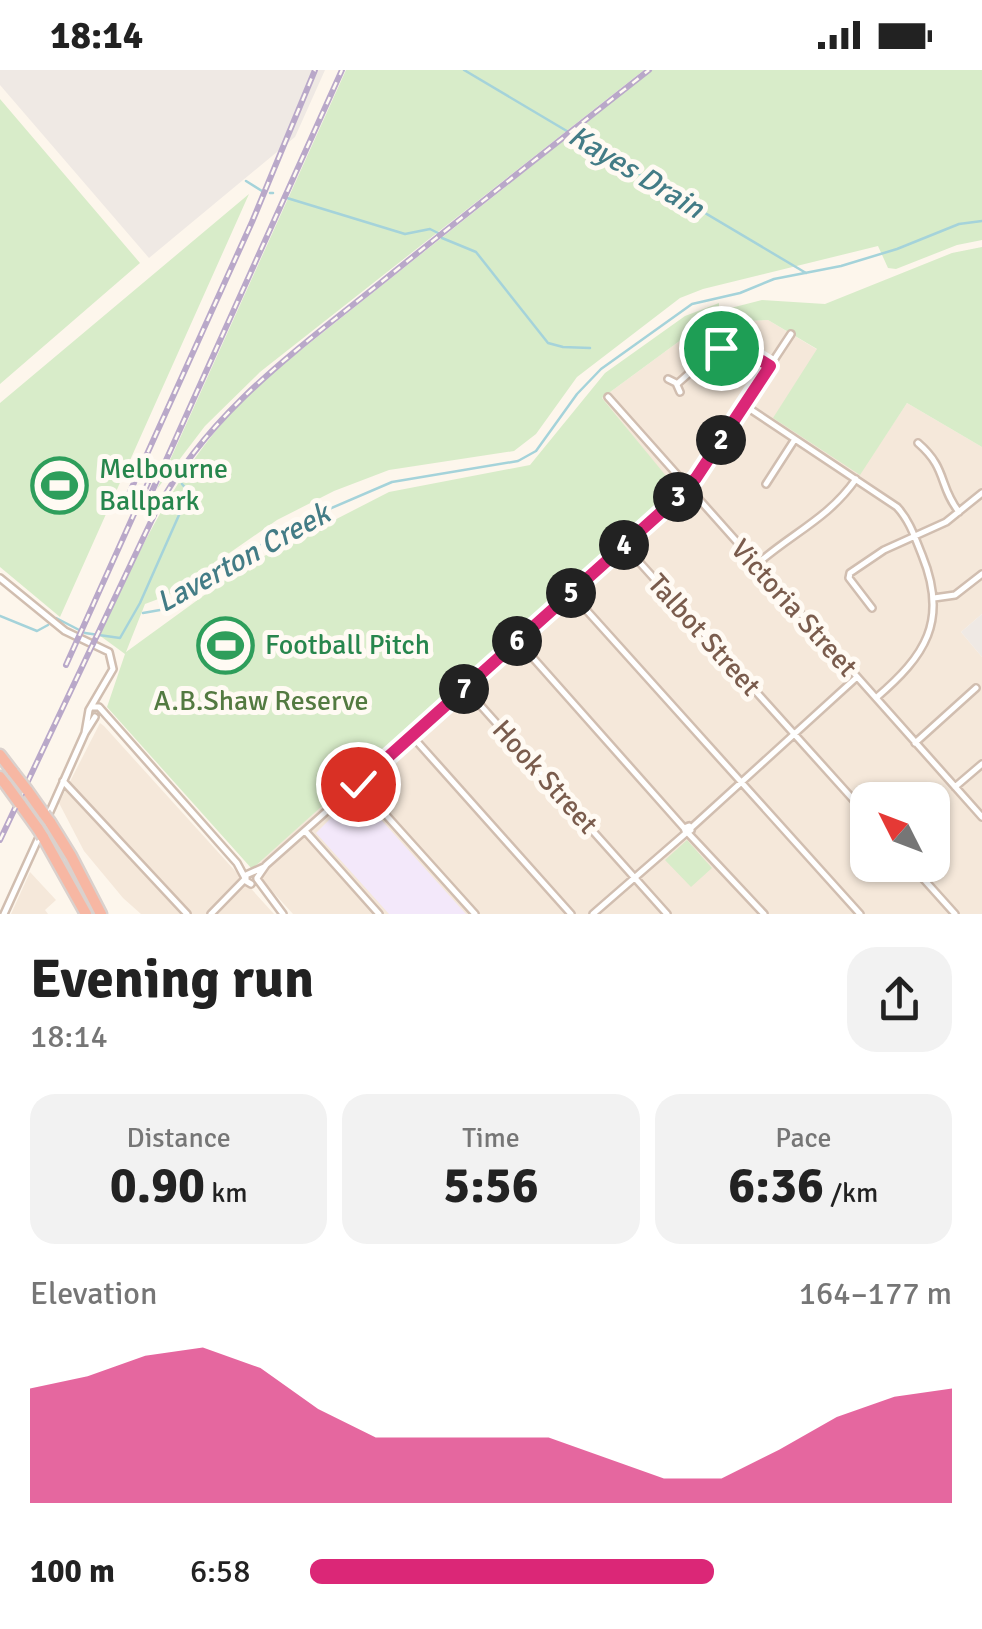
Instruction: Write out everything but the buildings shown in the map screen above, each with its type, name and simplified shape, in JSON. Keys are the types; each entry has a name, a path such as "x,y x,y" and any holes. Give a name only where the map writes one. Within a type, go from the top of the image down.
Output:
{"highway":[{"path":"0,754 47,818 104,914"},
{"path":"3,781 68,877 84,914"}],"street":[{"path":"211,914 687,488 791,334"},
{"path":"677,384 714,352 729,346 770,366"},
{"path":"668,379 677,384 680,392"},
{"name":"Victoria Street","path":"608,398 982,817"},
{"path":"744,405 896,507 914,536 931,577 934,598 922,651 904,674 876,698"},
{"path":"766,484 795,439"},
{"path":"918,443 938,462 948,495 959,512"},
{"path":"756,565 780,543 833,508 856,479"},
{"path":"872,608 849,578 850,573 884,550 946,522 982,493"},
{"name":"Talbot Street","path":"624,545 850,796"},
{"path":"934,598 955,595 982,574"},
{"path":"0,578 49,620 109,652 113,669 90,709 85,733"},
{"path":"571,593 860,914"},
{"path":"518,641 764,914"},
{"path":"593,914 857,677"},
{"name":"Hook Street","path":"465,688 668,914"},
{"path":"915,742 976,688"},
{"path":"4,914 85,733 98,714 102,691"},
{"path":"90,709 97,706 98,714 284,914"},
{"path":"412,736 572,914"},
{"path":"955,787 982,764"},
{"path":"64,780 187,914"},
{"path":"358,784 476,914"},
{"path":"306,832 379,914"},
{"path":"926,882 955,914"}],"shaded area":[{"path":"0,70 325,70 295,137 149,258 0,85"},
{"path":"768,320 818,350 859,475 907,403 982,447 982,614 961,632 982,657 982,914 293,914 252,869 675,488 602,398 704,323"},
{"path":"982,614 982,657 961,632"},
{"path":"100,723 274,914 141,914 123,898 84,851 59,803"},
{"path":"355,794 466,914 389,914 316,833"},
{"path":"30,872 56,900 45,910 48,914 11,914"}],"green space":[{"path":"346,70 644,70 260,372 205,426 157,489"},
{"name":"A.B.Shaw Reserve","path":"652,70 982,70 982,240 957,245 896,269 888,268 878,246 680,298 577,377 536,434 514,451 389,470 334,491 277,520 169,595 145,604 126,652 243,567 389,492 530,465 605,373 685,316 719,303 719,311 762,300 825,304 952,253 982,247 982,447 907,403 860,475 773,418 817,349 768,320 704,323 602,398 676,488 252,869 107,707 125,654 99,635 133,565 188,469 234,409 262,381"},
{"path":"0,99 140,263 0,384"},
{"name":"Melbourne Ballpark","path":"249,194 60,617 0,567 0,403"},
{"path":"687,840 712,868 691,887 665,860"}],"waterway":[{"name":"Kayes Drain","path":"464,70 806,273"},
{"path":"246,181 262,191"},
{"path":"287,198 405,234 430,229 438,233"},
{"name":"Laverton Creek","path":"143,613 160,610 292,525 392,482 518,461 536,451 577,394 601,369 692,304 740,293 774,279 841,266 959,224 982,221"},
{"path":"442,238 476,252 548,343 590,348"},
{"path":"56,618 85,633 120,638 183,506 188,491 182,484"},
{"name":"Laverton Creek","path":"0,616 37,631 48,625"}],"railway":[{"path":"128,496 252,222 315,70"},
{"path":"149,498 342,70"},
{"path":"0,840 156,511 201,444 285,360 649,70"},
{"path":"66,665 148,483"}],"place":[{"name":"Melbourne Ballpark","path":"60,485"},
{"name":"Football Pitch","path":"226,645"}],"route":[{"path":"358,784 696,478 770,366 738,346 721,348"}]}
